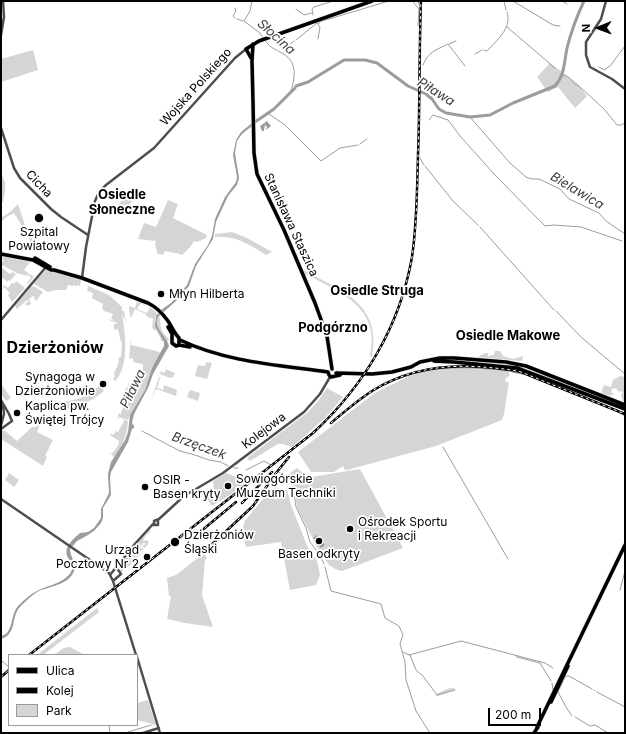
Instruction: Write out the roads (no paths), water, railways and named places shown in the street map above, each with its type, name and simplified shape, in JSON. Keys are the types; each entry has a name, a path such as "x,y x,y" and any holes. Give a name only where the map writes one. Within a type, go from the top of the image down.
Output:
{"main road":[{"name":"Wojska Polskiego","path":"247,48 264,39 372,1"},
{"name":"Stanisława Staszica","path":"253,44 254,154 257,174 284,230 315,303 327,336 332,369"},
{"path":"247,48 252,53"},
{"path":"247,48 252,62"},
{"path":"1,253 17,255 54,270 82,278 153,305 167,321 180,342 243,361 328,372 332,369 336,370 336,374"},
{"path":"161,314 170,330 173,344 176,346 180,342"},
{"path":"172,338 177,336"},
{"path":"415,365 429,360 447,358 515,364 568,382 625,405"},
{"path":"328,372 330,376 333,377 336,374 392,372 415,365 443,361 514,367 625,409"},
{"path":"534,733 625,545"}],"street":[{"path":"1,34 4,17 4,1"},
{"path":"606,1 601,18 586,42 586,54 589,65 593,69 612,79 625,89"},
{"name":"Wojska Polskiego","path":"82,278 88,235 95,201 99,192 151,150 235,58 247,48"},
{"name":"Cicha","path":"1,128 14,167 20,178 51,209 88,235"},
{"path":"1,320 46,266"},
{"name":"Kolejowa","path":"116,567 154,522 184,496 223,473 304,412 320,394 330,376"},
{"path":"1,401 12,421 1,429"},
{"path":"1,401 4,410 1,425"},
{"path":"1,499 110,575 136,654"},
{"path":"110,575 116,567 121,574 113,581"},
{"path":"138,659 160,733"},
{"path":"143,733 159,728"}],"waterway":[{"name":"Słocina","path":"252,1 250,11 244,21 260,33 263,38"},
{"path":"313,15 312,9 314,7 333,1"},
{"path":"319,24 319,22 389,1"},
{"path":"504,1 506,10"},
{"path":"513,1 553,25 560,26"},
{"path":"562,1 567,4"},
{"name":"Piława","path":"296,86 308,82 344,60 365,60 377,63 408,86 426,94 432,99 439,109 446,113 470,117 490,115 513,103 555,86 561,77 570,36 584,1"},
{"path":"413,2 419,9 418,26"},
{"path":"235,8 236,11 233,16 235,18"},
{"path":"296,9 304,15 312,13"},
{"path":"484,50 487,51 504,32 508,23 507,12"},
{"path":"237,19 243,21"},
{"path":"296,40 317,23 320,27 318,39"},
{"path":"507,27 555,68"},
{"name":"Słocina","path":"265,40 271,47 286,55 290,59 294,68 294,79 291,91"},
{"path":"287,47 294,41"},
{"path":"449,44 456,41"},
{"path":"423,65 430,54 448,44 465,66"},
{"path":"599,67 604,70 610,66 625,46"},
{"path":"475,54 482,50"},
{"path":"563,75 579,86 604,109 617,125 625,123"},
{"name":"Piława","path":"255,122 274,109 295,88"},
{"path":"269,114 285,125 321,161 340,148 358,145"},
{"path":"429,120 433,115 448,120 460,136 494,174 545,226 554,225 581,227 622,241"},
{"name":"Bielawica","path":"470,117 510,163 526,177 539,179 560,189 569,199 599,213 606,221 625,234"},
{"path":"360,144 367,139"},
{"path":"420,158 424,165"},
{"path":"425,166 453,201 478,225"},
{"path":"480,227 554,310"},
{"path":"556,311 581,337 625,374"},
{"path":"406,376 419,372 445,368 510,371"},
{"path":"512,372 527,375 625,416"},
{"name":"Brzęczek","path":"142,431 180,451 221,462 228,466"},
{"path":"443,447 508,559"},
{"name":"Brzęczek","path":"246,470 264,461 271,465"},
{"name":"Brzęczek","path":"279,472 292,485"},
{"name":"Brzęczek","path":"293,487 296,507 306,528 310,542 324,564"},
{"name":"Brzęczek","path":"325,567 331,591 381,604 385,618 399,626 403,635 400,644 405,662 406,680 416,711 430,733"},
{"path":"620,590 625,571"},
{"path":"403,652 409,655 461,641 545,663 553,668"},
{"path":"410,655 416,670 423,676 437,695 455,690"},
{"path":"516,656 540,663 551,681"},
{"path":"1,660 8,666"},
{"path":"572,716 558,692 565,677 569,676 592,689"},
{"path":"552,683 553,690"},
{"path":"597,692 625,707"},
{"path":"575,717 590,726 595,725 608,733"},
{"path":"125,733 151,725"},
{"path":"109,726 110,733"}],"railway":[{"path":"30,654 313,433 331,415 364,375 389,331 399,307 414,245 417,194 421,1"},
{"path":"331,423 372,391 398,378 425,370 467,366 506,369 521,372 625,414"},
{"path":"207,549 253,506 289,457"},
{"path":"242,503 272,472"},
{"path":"200,532 236,502"},
{"path":"1,677 8,671"}],"place":[{"name":"Szpital Powiatowy","path":"39,218"},
{"name":"Młyn Hilberta","path":"161,294"},
{"name":"Synagoga w Dzierżoniowie","path":"103,384"},
{"name":"Kaplica pw. Świętej Trójcy","path":"17,413"},
{"name":"Sowiogórskie Muzeum Techniki","path":"228,486"},
{"name":"OSIR - Basen kryty","path":"145,487"},
{"name":"Ośrodek Sportu i Rekreacji","path":"350,529"},
{"name":"Basen odkryty","path":"319,541"},
{"name":"Dzierżoniów Śląski","path":"175,542"},
{"name":"Urząd Pocztowy Nr 2","path":"147,557"}],"district":[{"name":"Osiedle Słoneczne","path":"122,202"},
{"name":"Osiedle Struga","path":"377,291"},
{"name":"Podgórzno","path":"333,328"},
{"name":"Osiedle Makowe","path":"508,336"},
{"name":"Dzierżoniów","path":"55,348"}]}
